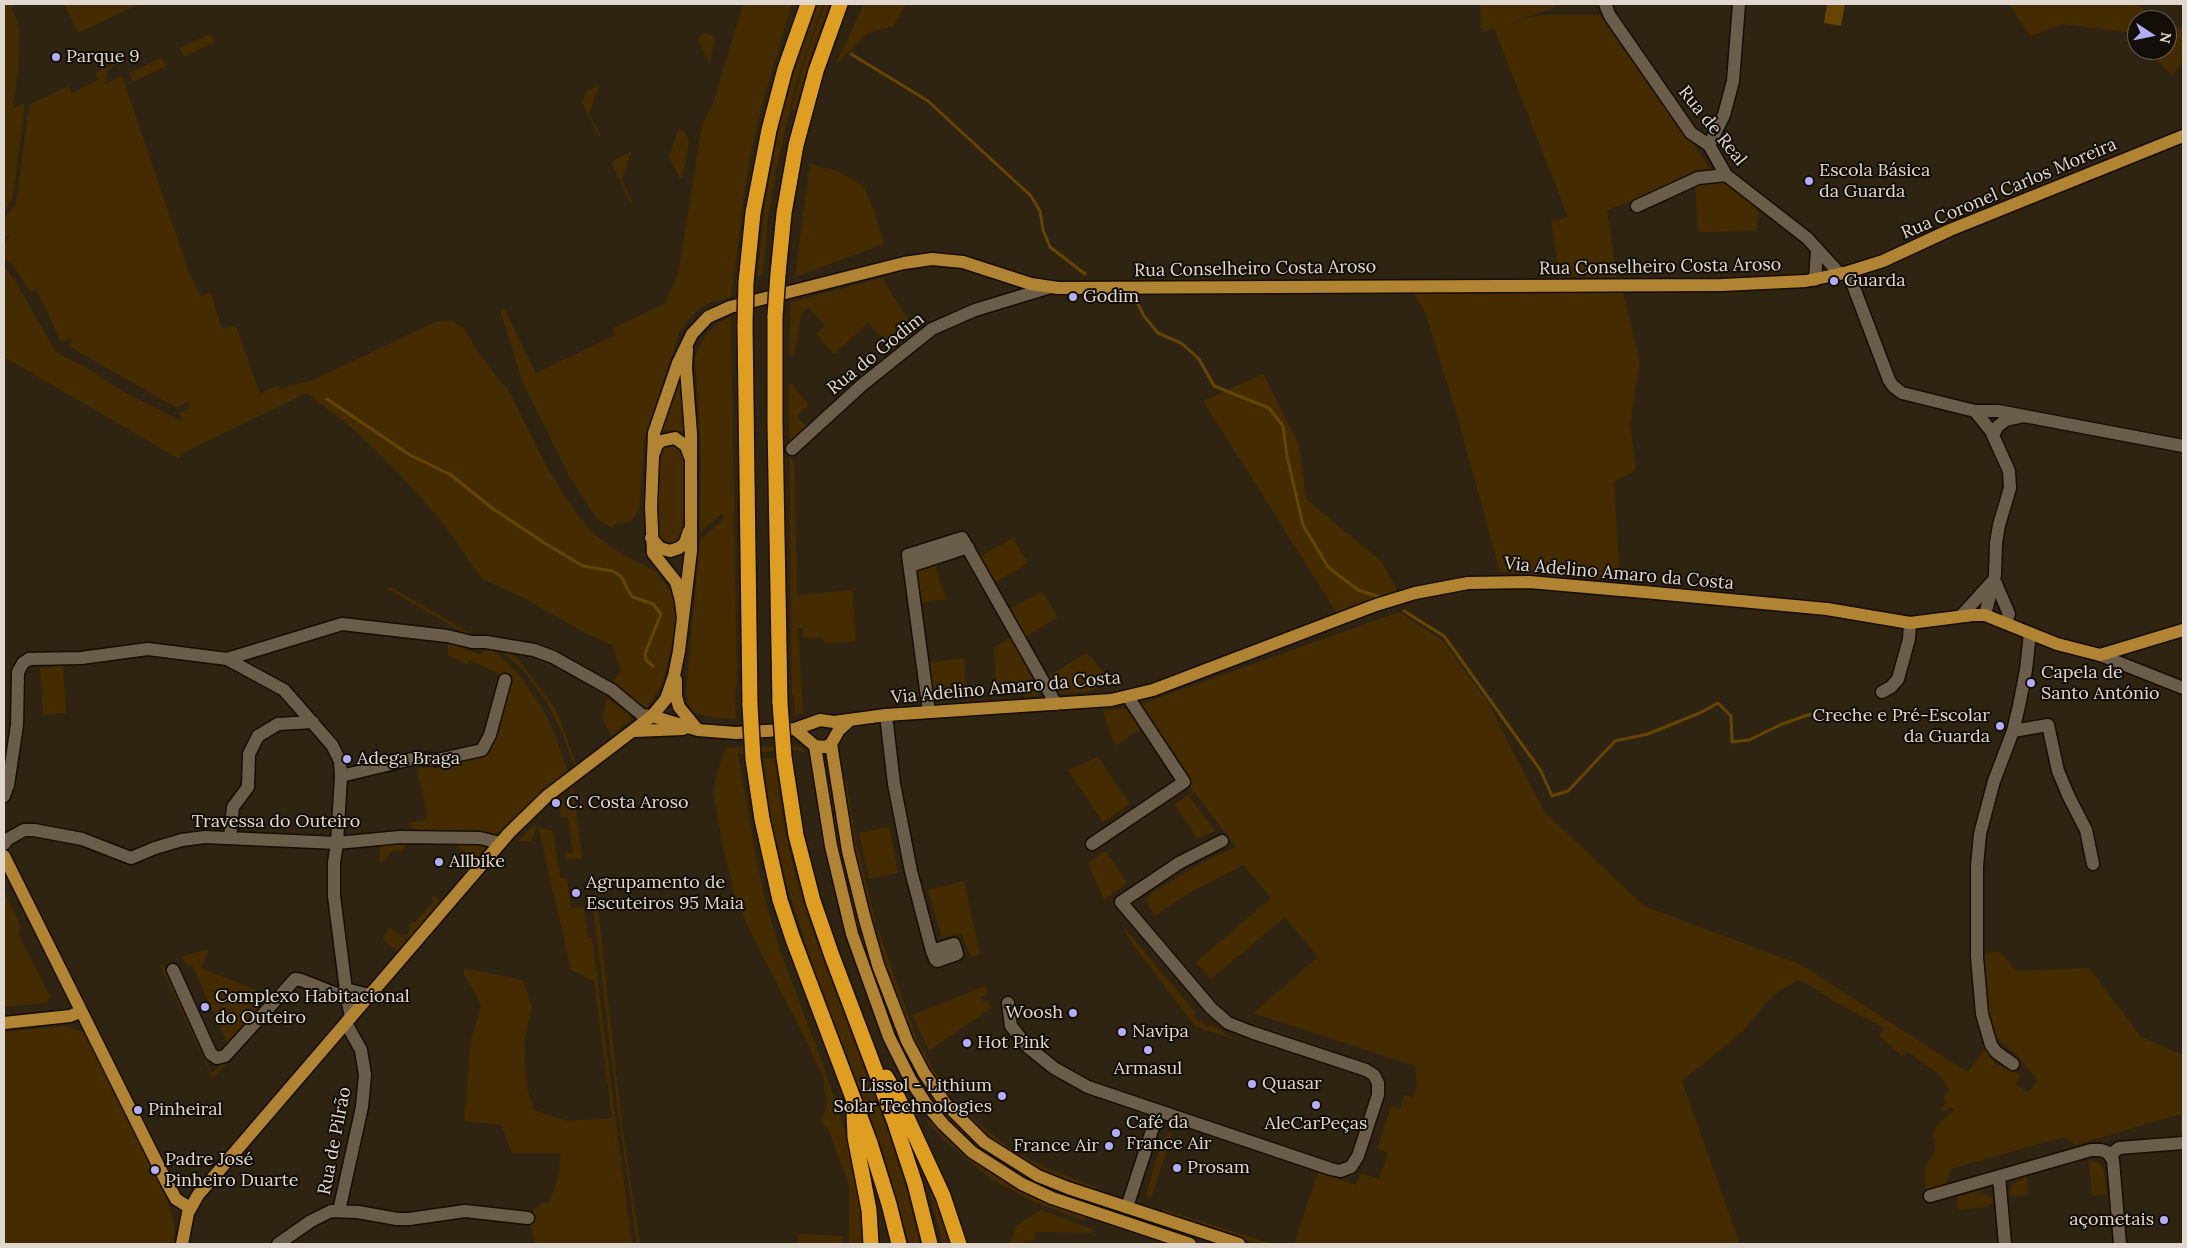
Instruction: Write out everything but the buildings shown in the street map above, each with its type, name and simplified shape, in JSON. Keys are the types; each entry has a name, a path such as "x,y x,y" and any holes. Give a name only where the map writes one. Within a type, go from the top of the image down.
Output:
{"highway":[{"path":"808,4 785,69 769,130 753,213 746,282 750,705 753,759 762,818 780,900 887,1195 899,1244"},
{"path":"840,4 816,71 796,145 784,212 778,274 775,316 775,424 780,703 784,757 796,835 813,901 908,1162 930,1244"},
{"path":"863,1039 897,1096 943,1196 959,1244"},
{"path":"854,1100 854,1137 869,1210 871,1244"}],"main road":[{"name":"Rua Coronel Carlos Moreira","path":"1844,273 1883,261 1950,230 2183,136"},
{"name":"Rua Conselheiro Costa Aroso","path":"683,618 676,582 653,553 651,538 654,433 678,364 688,344 699,324 718,311 915,261 938,259 963,262 1014,279 1051,287 1722,285 1814,280 1844,273"},
{"name":"Rua Conselheiro Costa Aroso","path":"182,1244 190,1208 203,1190 500,843 547,796 634,731 663,704 670,690 676,665 691,551 692,461 686,368 688,344"},
{"path":"652,460 657,445 661,441 675,438 686,446 692,461"},
{"name":"Rua Conselheiro Costa Aroso","path":"651,538 655,545 666,551 674,550 685,542 690,523"},
{"name":"Via Adelino Amaro da Costa","path":"634,731 654,729 736,733 795,730 820,720 828,722 849,721 886,715 1056,704 1128,697 1168,685 1376,605 1415,593 1468,583 1529,582 1827,609 1910,623 1984,615 2006,622 2057,644 2100,655"},
{"path":"2100,655 2183,630"},
{"path":"676,665 678,703 684,714 698,730"},
{"name":"Via Adelino Amaro da Costa","path":"652,716 698,730"},
{"path":"795,730 813,743 825,747 849,721"},
{"path":"828,722 834,728 833,740 845,836 864,916 896,1014 907,1041 924,1073 956,1115 984,1142 1004,1156 1054,1183 1239,1244"},
{"path":"812,724 808,732 813,743 831,846 850,925 880,1017 910,1079 943,1124 972,1152 998,1170 1052,1198 1190,1244"},
{"path":"4,856 80,1012 167,1183 176,1199 190,1208"},
{"path":"4,1023 70,1016 80,1012"},
{"path":"1122,1222 1127,1207"}],"street":[{"name":"Rua de Real","path":"1605,4 1610,16 1691,133 1709,145 1726,175 1808,238 1817,249 1844,273"},
{"path":"1709,145 1724,115 1733,81 1739,4"},
{"path":"1637,206 1698,178 1726,175"},
{"path":"1814,280 1817,249"},
{"path":"1844,273 1889,380 1902,393 1975,411 1998,411 2183,446"},
{"name":"Rua do Godim","path":"792,449 862,385 932,329 975,310 1051,287"},
{"path":"1975,411 1993,435 2009,471 2010,480 2007,499 1998,525 1994,579 1984,615"},
{"path":"1993,435 1998,426 2006,420 2025,416"},
{"path":"929,712 910,566 968,547 1056,704"},
{"path":"1961,616 1980,598 1994,579"},
{"path":"1994,579 2009,614 2006,622"},
{"path":"1882,692 1891,687 1898,678 1909,639 1910,623"},
{"path":"4,796 8,785 17,725 18,672 23,663 29,659 81,658 148,649 226,659 342,624 447,636 472,642 516,645 553,657 612,690 642,715 652,716"},
{"path":"2013,1064 1996,1052 1990,1045 1982,1014 1977,957 1977,848 1994,781 2013,731 2026,670 2030,633"},
{"path":"2100,655 2183,688"},
{"name":"Rua de Pilrão","path":"226,659 284,690 332,745 340,761 341,776 334,863 334,896 349,1020 361,1050 365,1075 362,1107 339,1211"},
{"path":"341,776 416,758 437,760 482,750 490,736 505,680"},
{"path":"1092,844 1184,782 1128,697"},
{"path":"886,715 894,784 911,872 932,951"},
{"path":"230,837 234,807 248,788 249,751 258,736 278,724 313,722"},
{"path":"2013,731 2048,725 2058,772 2086,830 2093,864"},
{"name":"Travessa do Outeiro","path":"4,844 8,839 24,830 34,830 82,839 131,858 182,840 205,837 337,843 400,837 480,838 500,843"},
{"path":"1008,1003 1011,1026 1028,1047 1041,1059 1065,1075 1094,1090 1340,1171 1349,1168 1356,1161 1379,1092 1377,1080 1369,1071 1242,1029 1222,1018 1121,902 1179,863 1222,840"},
{"path":"174,970 211,1054 217,1058 225,1056 295,979 346,994 370,995"},
{"path":"1127,1207 1158,1112"},
{"path":"2110,1155 2119,1148 2183,1143"},
{"path":"1930,1196 2091,1150 2101,1150 2110,1155 2114,1164 2120,1244"},
{"path":"1999,1176 2005,1244"},
{"path":"278,1244 321,1215 339,1211 409,1220 465,1211 528,1218"}],"shaded area":[{"path":"6,4 13,4 12,9 17,20 19,33 18,73 12,109 25,103 13,197 4,212 4,14"},
{"path":"64,4 139,4 78,33"},
{"path":"743,4 792,4 762,105 751,153 731,297 712,302 700,308 687,321 679,333 644,441 639,510 631,521 613,525 612,528 597,519 571,479 523,384 500,310 504,308 536,373 615,335 613,328 668,302 666,300 678,275 702,126 713,103"},
{"path":"818,4 823,4 795,87 774,175 776,175 768,217 763,272 757,280 765,203 778,132 797,61"},
{"path":"825,4 830,4 808,64 795,110 791,109 809,47"},
{"path":"864,4 906,4 893,26 868,33 835,65"},
{"path":"1480,4 1555,4 1556,7 1505,25 1539,15 1604,15 1711,170 1760,205 1756,231 1698,232 1695,177 1607,210 1617,277 1560,276 1551,221 1568,217 1494,28 1482,33"},
{"path":"1827,4 1845,4 1841,26 1824,23"},
{"path":"2009,4 2135,4 2146,10 2127,10 2127,32 2064,24 2030,36"},
{"path":"2177,27 2183,30 2183,61 2172,76 2157,60 2177,60"},
{"path":"706,33 712,35 715,39 710,63 698,41 700,35"},
{"path":"210,34 215,42 184,57 180,48"},
{"path":"162,57 166,66 133,82 129,73"},
{"path":"116,63 108,70 105,84 122,76 189,272 201,296 210,292 222,328 236,326 260,394 278,385 280,389 315,379 437,321 453,321 464,329 480,355 510,393 549,471 579,517 594,534 608,543 608,546 656,572 670,590 674,588 677,613 671,650 662,684 647,708 642,707 611,684 621,671 612,645 583,632 524,598 482,579 442,522 399,473 358,433 307,393 183,453 179,459 4,357 4,266 19,287 54,349 61,355 84,366 117,388 183,422 179,413 190,408 188,402 177,408 70,347 69,344 72,343 70,338 61,342 36,289 30,292 13,265 4,258 4,244 11,234 4,238 4,219 14,207 17,198 29,105 68,86 72,93 98,80 95,73"},
{"path":"599,85 589,114 601,136 599,137 582,102 587,91"},
{"path":"679,128 686,133 689,142 683,175 680,179 669,157"},
{"path":"632,151 622,180 633,203 630,202 612,164 614,160"},
{"path":"810,164 838,171 864,187 875,213 884,244 795,277"},
{"path":"888,276 883,281 916,331 893,349 868,323 834,354 816,334 825,326 809,307 802,313 794,355 789,354 791,302"},
{"path":"1623,292 1640,363 1630,424 1636,470 1614,482 1620,581 1500,572 1456,412 1425,312 1414,294"},
{"path":"731,317 736,719 714,718 695,713 690,708 686,693 700,540 725,518 721,514 700,532 701,450 695,358 707,333 718,323"},
{"path":"680,370 685,433 677,430 661,431"},
{"path":"1263,374 1299,444 1306,499 1382,562 1397,590 1337,613 1203,401"},
{"path":"789,384 792,384 809,405 797,416 807,427 790,449"},
{"path":"668,445 678,446 682,449 686,459 685,528 681,539 669,543 660,538 656,530 659,452"},
{"path":"790,452 794,464 795,481 797,595 852,590 856,641 824,644 823,638 803,638 803,628 798,628 803,713 795,714 794,694 792,694"},
{"path":"1013,538 1028,563 994,583 979,557"},
{"path":"934,562 946,599 920,603 916,571"},
{"path":"385,587 391,587 473,635 472,638"},
{"path":"1042,591 1058,617 1026,636 1010,609"},
{"path":"1399,612 1442,640 1487,701 1544,811 1644,906 1802,965 1967,1072 1986,1049 1996,1065 2006,1066 2021,1075 2015,1084 2028,1093 2037,1080 2018,1056 1990,1031 1983,953 2000,952 2017,971 2089,968 2141,1037 2183,1055 2183,1132 2181,1132 2181,1114 2075,1145 2064,1137 1951,1169 1945,1185 1926,1191 1925,1166 1935,1151 1935,1139 1932,1138 1936,1126 1954,1110 1951,1107 1942,1111 1941,1108 1946,1103 1943,1098 1949,1092 1946,1084 1937,1073 1907,1051 1902,1056 1880,1036 1884,1028 1838,1004 1811,986 1797,981 1779,991 1765,1004 1743,1031 1682,1081 1740,1244 1294,1244 1318,1172 1356,1185 1361,1173 1379,1179 1388,1153 1377,1149 1391,1106 1400,1109 1404,1095 1413,1097 1417,1085 1415,1066 1253,1013 1318,957 1285,917 1211,979 1196,962 1271,898 1243,865 1186,895 1156,915 1149,907 1146,898 1153,892 1207,860 1236,847 1189,785 1190,783 1138,705"},
{"path":"1012,637 1042,692 1037,696 1026,697 1019,692 996,693 994,647"},
{"path":"448,642 481,655 487,646 506,661 541,706 553,730 568,771 546,787 500,832 494,835 421,831 411,828 409,823 425,819 427,814 417,769 487,755 508,678 469,660 467,664 448,655"},
{"path":"501,650 505,650 517,658 550,701 559,716 576,765 574,766 561,730 548,704 523,670"},
{"path":"1087,653 1108,677 1092,691 1062,694 1056,692 1047,676"},
{"path":"964,658 966,694 949,694 947,700 935,698 927,663"},
{"path":"63,666 66,713 43,715 40,668"},
{"path":"607,699 631,717 630,722 620,727 621,729 611,736 602,717"},
{"path":"1128,709 1142,728 1115,746 1103,710"},
{"path":"802,747 804,753 797,750 738,754 756,858 767,907 781,953 825,1070 849,1145 859,1197 863,1244 849,1244 849,1185 829,1131 821,1121 827,1105 823,1077 748,927 735,896 723,848 713,790 723,753 728,748"},
{"path":"1098,757 1130,804 1103,822 1068,770"},
{"path":"763,758 774,758 784,825 796,878 814,935 892,1142 920,1244 909,1244 881,1145 816,975 787,886 772,823"},
{"path":"841,780 846,780 856,841 876,923 872,924 854,853"},
{"path":"826,782 829,782 843,856 861,927 857,928 842,869"},
{"path":"573,786 582,858 566,860 565,854 573,853 568,817 561,817 559,803 564,798 565,806 572,805 570,789"},
{"path":"1188,795 1215,831 1198,839 1174,804"},
{"path":"533,826 537,827 531,842 518,841"},
{"path":"537,827 553,831 560,877 567,879 571,908 584,907 588,938 592,938 632,1244 535,1244 531,1225 534,1209 540,1207 540,1203 549,1203 558,1177 561,1153 512,1153 501,1125 464,1121 471,1039 481,1006 464,975 464,968 523,980 532,1006 524,1043 527,1088 534,1110 568,1121 612,1118 594,981 571,970"},
{"path":"889,827 898,873 869,879 859,833"},
{"path":"404,843 405,847 402,852 392,851 380,865 380,844"},
{"path":"454,843 485,844 486,846 474,862"},
{"path":"1106,851 1127,883 1104,900 1088,863"},
{"path":"964,881 980,954 971,958 962,933 942,938 928,890"},
{"path":"4,891 21,926 19,927 20,932 18,934 50,996 47,1003 4,1007"},
{"path":"434,895 441,902 408,940 401,934 406,935 410,932 409,925 412,922 414,923 434,901 431,898"},
{"path":"597,898 621,1117 640,1244 637,1244 619,1118 592,899"},
{"path":"1122,925 1196,1013 1193,1016 1208,1027 1211,1024 1242,1042 1195,1026 1134,946"},
{"path":"390,927 407,941 398,952 383,939 383,936"},
{"path":"878,929 916,1037 935,1072 951,1094 948,1097 926,1064 913,1039 891,983 874,931"},
{"path":"863,934 881,992 901,1042 919,1076 939,1104 936,1106 918,1080 900,1047 859,935"},
{"path":"209,949 201,968 271,996 274,988 284,984 228,1044 192,965 187,966 182,956"},
{"path":"163,964 212,1074 294,985 302,986 288,994 285,1002 282,1000 213,1079 160,965"},
{"path":"985,986 988,993 980,998 983,1002 988,999 991,1008 929,1051 912,1015"},
{"path":"66,1026 83,1032 91,1040 166,1195 174,1223 174,1244 4,1244 4,1032"},
{"path":"955,1099 979,1124 1011,1149 1046,1168 1096,1187 1095,1191 1043,1171 996,1143 986,1136 952,1101"},
{"path":"943,1109 975,1141 1006,1164 1030,1178 1091,1202 1090,1205 1046,1190 988,1156 954,1127 940,1111"},
{"path":"931,1119 957,1147 982,1167 1032,1197 1086,1217 1085,1221 1036,1203 991,1179 945,1141 928,1122"},
{"path":"1173,1132 1151,1199 1148,1197 1147,1191 1163,1139 1168,1133"},
{"path":"2089,1160 2098,1162 2103,1168 2107,1194 2092,1196"},
{"path":"924,1169 955,1244 943,1244"},
{"path":"2027,1177 2028,1195 2009,1196 2012,1184"},
{"path":"1980,1191 1993,1201 1988,1207 1958,1210 1957,1197"},
{"path":"1163,1209 1272,1244 1259,1244 1162,1212"},
{"path":"1040,1210 1093,1229 1092,1233 1035,1232 1034,1240 1019,1244 1009,1244 1016,1226"},
{"path":"798,1234 843,1236 843,1244 798,1244"}],"waterway":[{"path":"851,54 928,101 1031,196 1040,211 1043,230 1050,247 1085,274"},
{"path":"1137,302 1144,316 1158,333 1181,343 1199,359 1214,386 1269,408 1283,426 1287,456 1303,525 1328,567 1358,590 1380,597"},
{"path":"327,399 410,455 451,475 492,508 543,542 583,566 612,571 621,576 633,597 653,604 661,614 645,654 646,660 653,666"},
{"path":"1404,611 1444,636 1541,771 1552,796 1568,791 1615,741 1648,734 1702,712 1718,703 1731,716 1732,742 1749,740 1782,724 1811,714"}],"place":[{"name":"Parque 9","path":"56,57"},
{"name":"Escola Básica da Guarda","path":"1809,181"},
{"name":"Guarda","path":"1834,281"},
{"name":"Godim","path":"1073,297"},
{"name":"Capela de Santo António","path":"2031,683"},
{"name":"Creche e Pré-Escolar da Guarda","path":"2000,726"},
{"name":"Adega Braga","path":"347,759"},
{"name":"C. Costa Aroso","path":"556,803"},
{"name":"Allbike","path":"439,862"},
{"name":"Agrupamento de Escuteiros 95 Maia","path":"576,893"},
{"name":"Complexo Habitacional do Outeiro","path":"205,1007"},
{"name":"Woosh","path":"1073,1013"},
{"name":"Navipa","path":"1122,1032"},
{"name":"Hot Pink","path":"967,1043"},
{"name":"Armasul","path":"1148,1050"},
{"name":"Quasar","path":"1252,1084"},
{"name":"Lissol - Lithium Solar Technologies","path":"1002,1096"},
{"name":"AleCarPeças","path":"1316,1105"},
{"name":"Pinheiral","path":"138,1110"},
{"name":"Café da France Air","path":"1116,1133"},
{"name":"France Air","path":"1109,1146"},
{"name":"Prosam","path":"1177,1168"},
{"name":"Padre José Pinheiro Duarte","path":"155,1170"},
{"name":"açometais","path":"2164,1220"}]}
